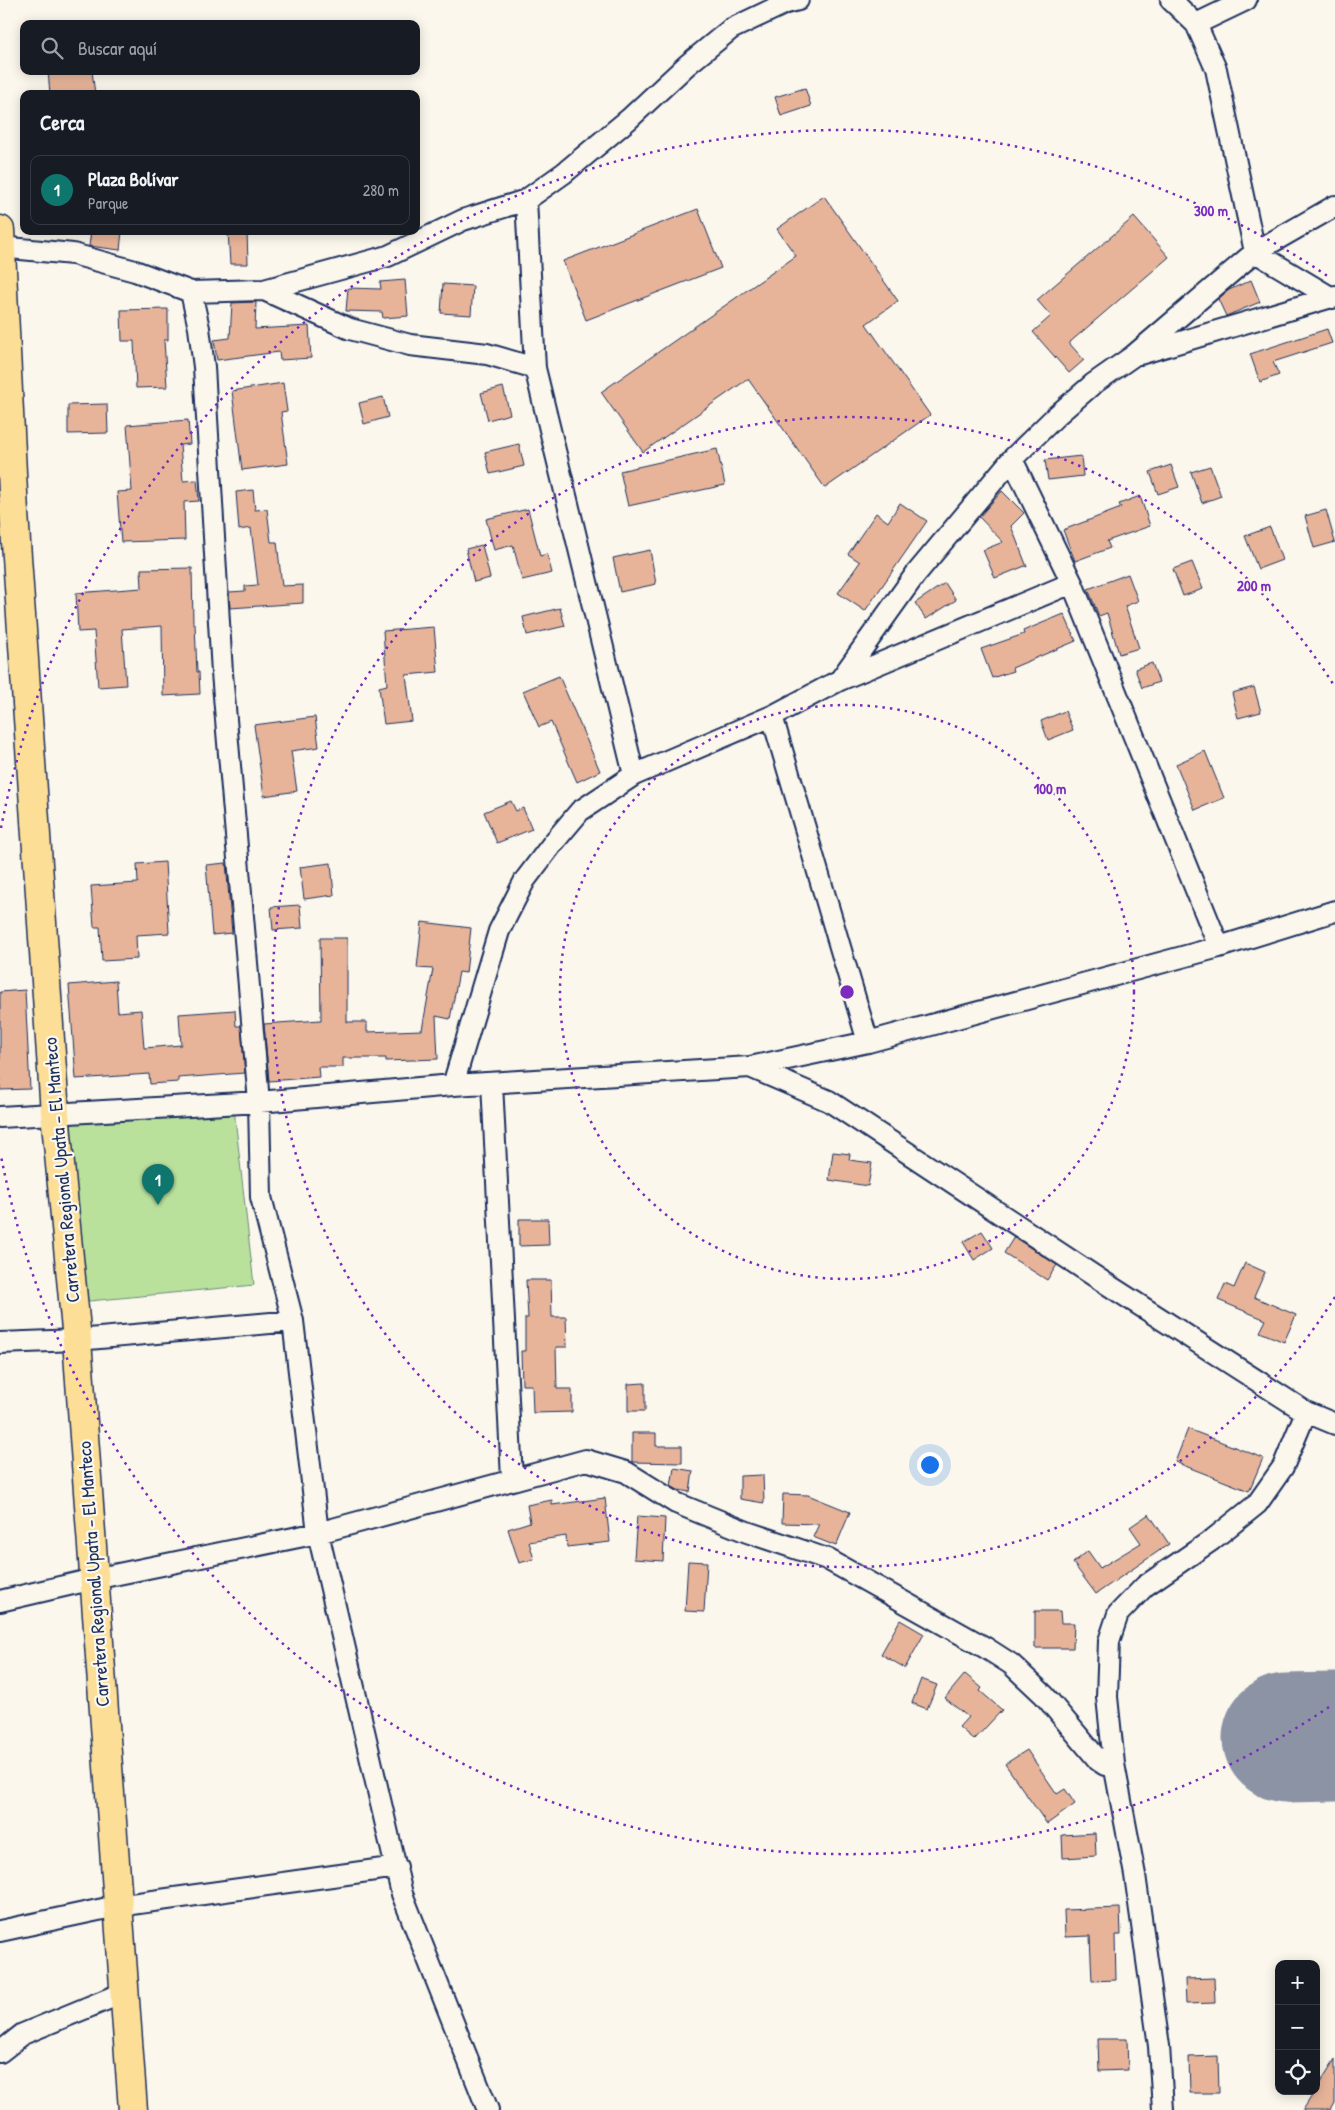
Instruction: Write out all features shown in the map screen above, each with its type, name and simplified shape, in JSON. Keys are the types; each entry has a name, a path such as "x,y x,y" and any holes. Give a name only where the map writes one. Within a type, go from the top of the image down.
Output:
{"main road":[{"name":"Carretera Regional Upata - El Manteco","path":"0,230 5,430 55,1112 77,1340 132,2110"}],"street":[{"path":"0,247 73,254 136,271 191,292 264,290 388,256 463,220 526,200 564,173 629,119 687,65 731,29 786,3 798,0"},
{"path":"1171,0 1196,24 1216,69 1255,252 1333,297"},
{"path":"1196,24 1216,0"},
{"path":"1196,24 1246,0"},
{"path":"526,200 535,368 634,775"},
{"path":"840,680 915,575 1012,459 1093,384 1133,356 1255,252 1335,206"},
{"path":"264,290 350,329 410,345 487,354 535,368"},
{"path":"191,292 199,328 204,368 222,673 259,1102 262,1197 294,1322 318,1533 402,1894 488,2110"},
{"path":"1133,356 1333,297"},
{"path":"1012,459 1072,583 1219,947"},
{"path":"453,1085 499,931 526,880 553,843 580,812 634,775 772,716 840,680 1072,583"},
{"path":"772,716 868,1042"},
{"path":"0,1117 55,1112 259,1102 453,1085 750,1067 868,1042 1219,947 1335,911"},
{"path":"750,1067 829,1101 1102,1281 1306,1412 1335,1424"},
{"path":"492,1083 512,1479"},
{"path":"0,1343 77,1340 294,1322"},
{"path":"1163,2110 1158,2046 1135,1875 1114,1764 1107,1697 1107,1655 1112,1627 1118,1614 1145,1586 1212,1540 1257,1504 1283,1467 1306,1412"},
{"path":"0,1602 94,1579 318,1533 586,1460 626,1472 676,1503 747,1532 828,1558 1011,1664 1044,1695 1099,1761 1105,1765 1114,1764"},
{"path":"0,1931 117,1906 397,1867"},
{"path":"0,2052 23,2034 125,1992"}],"green space":[{"path":"234,1109 254,1285 79,1302 64,1124"}],"building":[{"path":"48,75 93,75 94,90 50,90"},
{"path":"805,88 811,106 781,116 775,97"},
{"path":"824,196 898,301 866,324 930,415 825,488 748,379 643,452 601,392 796,256 777,229"},
{"path":"698,209 721,268 586,320 563,261"},
{"path":"1134,217 1169,257 1069,343 1084,360 1069,373 1033,332 1051,316 1037,300"},
{"path":"90,235 122,235 120,250 89,246"},
{"path":"228,235 247,235 248,264 230,264"},
{"path":"405,280 408,316 383,318 382,312 346,311 348,288 381,289 380,282"},
{"path":"1251,280 1260,302 1226,316 1218,299 1229,290"},
{"path":"443,284 473,286 471,315 441,313"},
{"path":"256,302 255,329 309,326 311,358 280,360 279,352 217,360 214,340 230,338 232,303"},
{"path":"168,309 168,340 164,340 167,387 136,388 134,341 122,341 121,310"},
{"path":"1327,329 1332,343 1273,362 1279,375 1260,382 1250,354"},
{"path":"283,383 287,411 281,412 288,464 242,470 232,391"},
{"path":"503,387 510,414 488,420 481,393"},
{"path":"383,397 388,417 364,424 359,403"},
{"path":"107,404 108,433 68,434 68,405"},
{"path":"188,420 190,444 180,445 183,481 197,480 199,501 184,502 185,540 121,542 117,492 132,491 127,425"},
{"path":"519,444 524,466 490,474 485,452"},
{"path":"717,449 725,485 628,506 620,471"},
{"path":"1081,456 1083,476 1048,480 1045,460"},
{"path":"1171,465 1179,487 1158,494 1150,472"},
{"path":"1210,466 1221,496 1202,503 1191,472"},
{"path":"253,490 255,510 267,509 271,542 277,542 282,586 303,585 303,603 230,608 229,592 245,591 245,586 258,585 251,528 239,530 236,492"},
{"path":"1002,491 1024,513 1011,526 1027,567 1025,566 995,578 983,550 1003,542 979,517"},
{"path":"1140,496 1150,526 1107,541 1110,548 1075,561 1063,530 1121,508 1119,504"},
{"path":"900,503 927,521 865,611 838,593 860,562 848,554 876,513 888,522"},
{"path":"528,509 540,556 547,554 552,573 522,580 513,545 494,550 486,519"},
{"path":"1326,510 1335,542 1314,548 1305,516"},
{"path":"1270,527 1282,560 1258,569 1245,536"},
{"path":"482,545 490,578 474,582 466,549"},
{"path":"650,550 656,584 620,592 613,558"},
{"path":"1192,562 1203,589 1183,596 1173,569"},
{"path":"192,568 193,624 195,624 200,694 163,696 162,626 122,629 126,685 98,687 94,631 78,632 76,593 142,588 141,569"},
{"path":"1128,574 1138,601 1125,606 1139,648 1119,654 1107,613 1099,616 1088,589"},
{"path":"945,583 956,600 926,619 915,603"},
{"path":"560,608 565,626 527,635 523,617"},
{"path":"1064,614 1076,641 1012,668 1013,671 992,678 981,649 1024,634 1023,631"},
{"path":"434,627 438,672 406,675 412,721 384,724 379,687 387,685 383,631"},
{"path":"1152,663 1159,682 1142,688 1135,669"},
{"path":"559,676 600,771 577,782 551,722 539,727 523,691"},
{"path":"1254,687 1261,712 1238,718 1232,693"},
{"path":"1065,711 1073,730 1048,740 1041,721"},
{"path":"315,717 319,747 291,751 297,791 264,796 254,725"},
{"path":"1205,751 1224,798 1195,810 1176,764"},
{"path":"511,801 516,811 523,808 532,829 497,843 484,812"},
{"path":"165,862 169,933 136,935 137,959 102,961 100,927 94,927 91,886 138,883 137,864"},
{"path":"226,863 232,933 212,935 206,865"},
{"path":"331,863 334,895 304,899 300,867"},
{"path":"300,905 302,928 273,930 271,907"},
{"path":"422,922 471,928 466,973 459,972 450,1019 436,1016 438,1059 386,1061 386,1058 343,1058 343,1067 318,1067 319,1077 269,1081 264,1024 321,1020 320,938 347,938 347,1022 367,1022 367,1032 422,1030 433,969 417,968"},
{"path":"116,981 118,1012 141,1010 144,1048 181,1045 179,1014 235,1010 236,1026 241,1026 245,1073 178,1078 178,1082 150,1084 149,1074 76,1079 69,985"},
{"path":"25,990 30,1089 0,1090 0,992"},
{"path":"833,1152 850,1154 849,1160 872,1163 868,1186 829,1180"},
{"path":"519,1219 548,1219 549,1245 519,1246"},
{"path":"982,1231 993,1248 974,1260 963,1242"},
{"path":"1014,1237 1057,1265 1047,1280 1004,1253"},
{"path":"1245,1263 1265,1272 1254,1297 1296,1315 1284,1342 1260,1332 1266,1320 1218,1300 1225,1284 1234,1288"},
{"path":"526,1280 551,1280 552,1317 566,1317 567,1347 556,1347 557,1389 572,1389 572,1412 533,1413 532,1385 522,1385 521,1351 525,1351 525,1318 528,1318"},
{"path":"645,1383 645,1411 628,1411 628,1384"},
{"path":"1188,1429 1263,1458 1249,1491 1175,1462"},
{"path":"632,1433 656,1433 656,1446 682,1446 682,1463 632,1462"},
{"path":"674,1468 693,1471 690,1492 678,1490 671,1486"},
{"path":"763,1475 764,1503 740,1499 740,1476"},
{"path":"783,1494 808,1495 850,1512 836,1546 813,1537 819,1524 782,1523"},
{"path":"605,1498 610,1542 567,1547 566,1536 529,1542 534,1559 519,1563 508,1529 530,1522 527,1505 552,1500 552,1505"},
{"path":"1149,1514 1169,1544 1096,1594 1073,1563 1088,1551 1100,1568 1141,1543 1130,1527"},
{"path":"637,1516 665,1518 663,1561 634,1559"},
{"path":"688,1561 707,1562 704,1612 685,1611"},
{"path":"1035,1611 1060,1611 1061,1623 1074,1623 1073,1648 1035,1648"},
{"path":"900,1620 924,1634 905,1668 881,1654"},
{"path":"965,1674 982,1688 980,1691 1002,1710 974,1740 959,1727 968,1717 945,1698"},
{"path":"921,1679 937,1685 927,1709 912,1703"},
{"path":"1027,1750 1057,1794 1065,1789 1075,1804 1047,1824 1005,1764"},
{"path":"1095,1833 1096,1856 1063,1858 1062,1835"},
{"path":"1120,1908 1121,1935 1115,1935 1116,1980 1092,1981 1090,1936 1065,1937 1064,1910"},
{"path":"1214,1978 1215,2003 1186,2004 1185,1979"},
{"path":"1098,2039 1127,2039 1128,2070 1099,2071"},
{"path":"1218,2056 1219,2093 1190,2093 1189,2057"},
{"path":"1335,2059 1335,2103 1331,2110 1303,2110 1312,2095 1320,2095 1320,2083"}],"runway":[{"path":"1287,1738 1335,1737"}],"place":[{"name":"Plaza Bolívar","path":"158,1205"}]}
